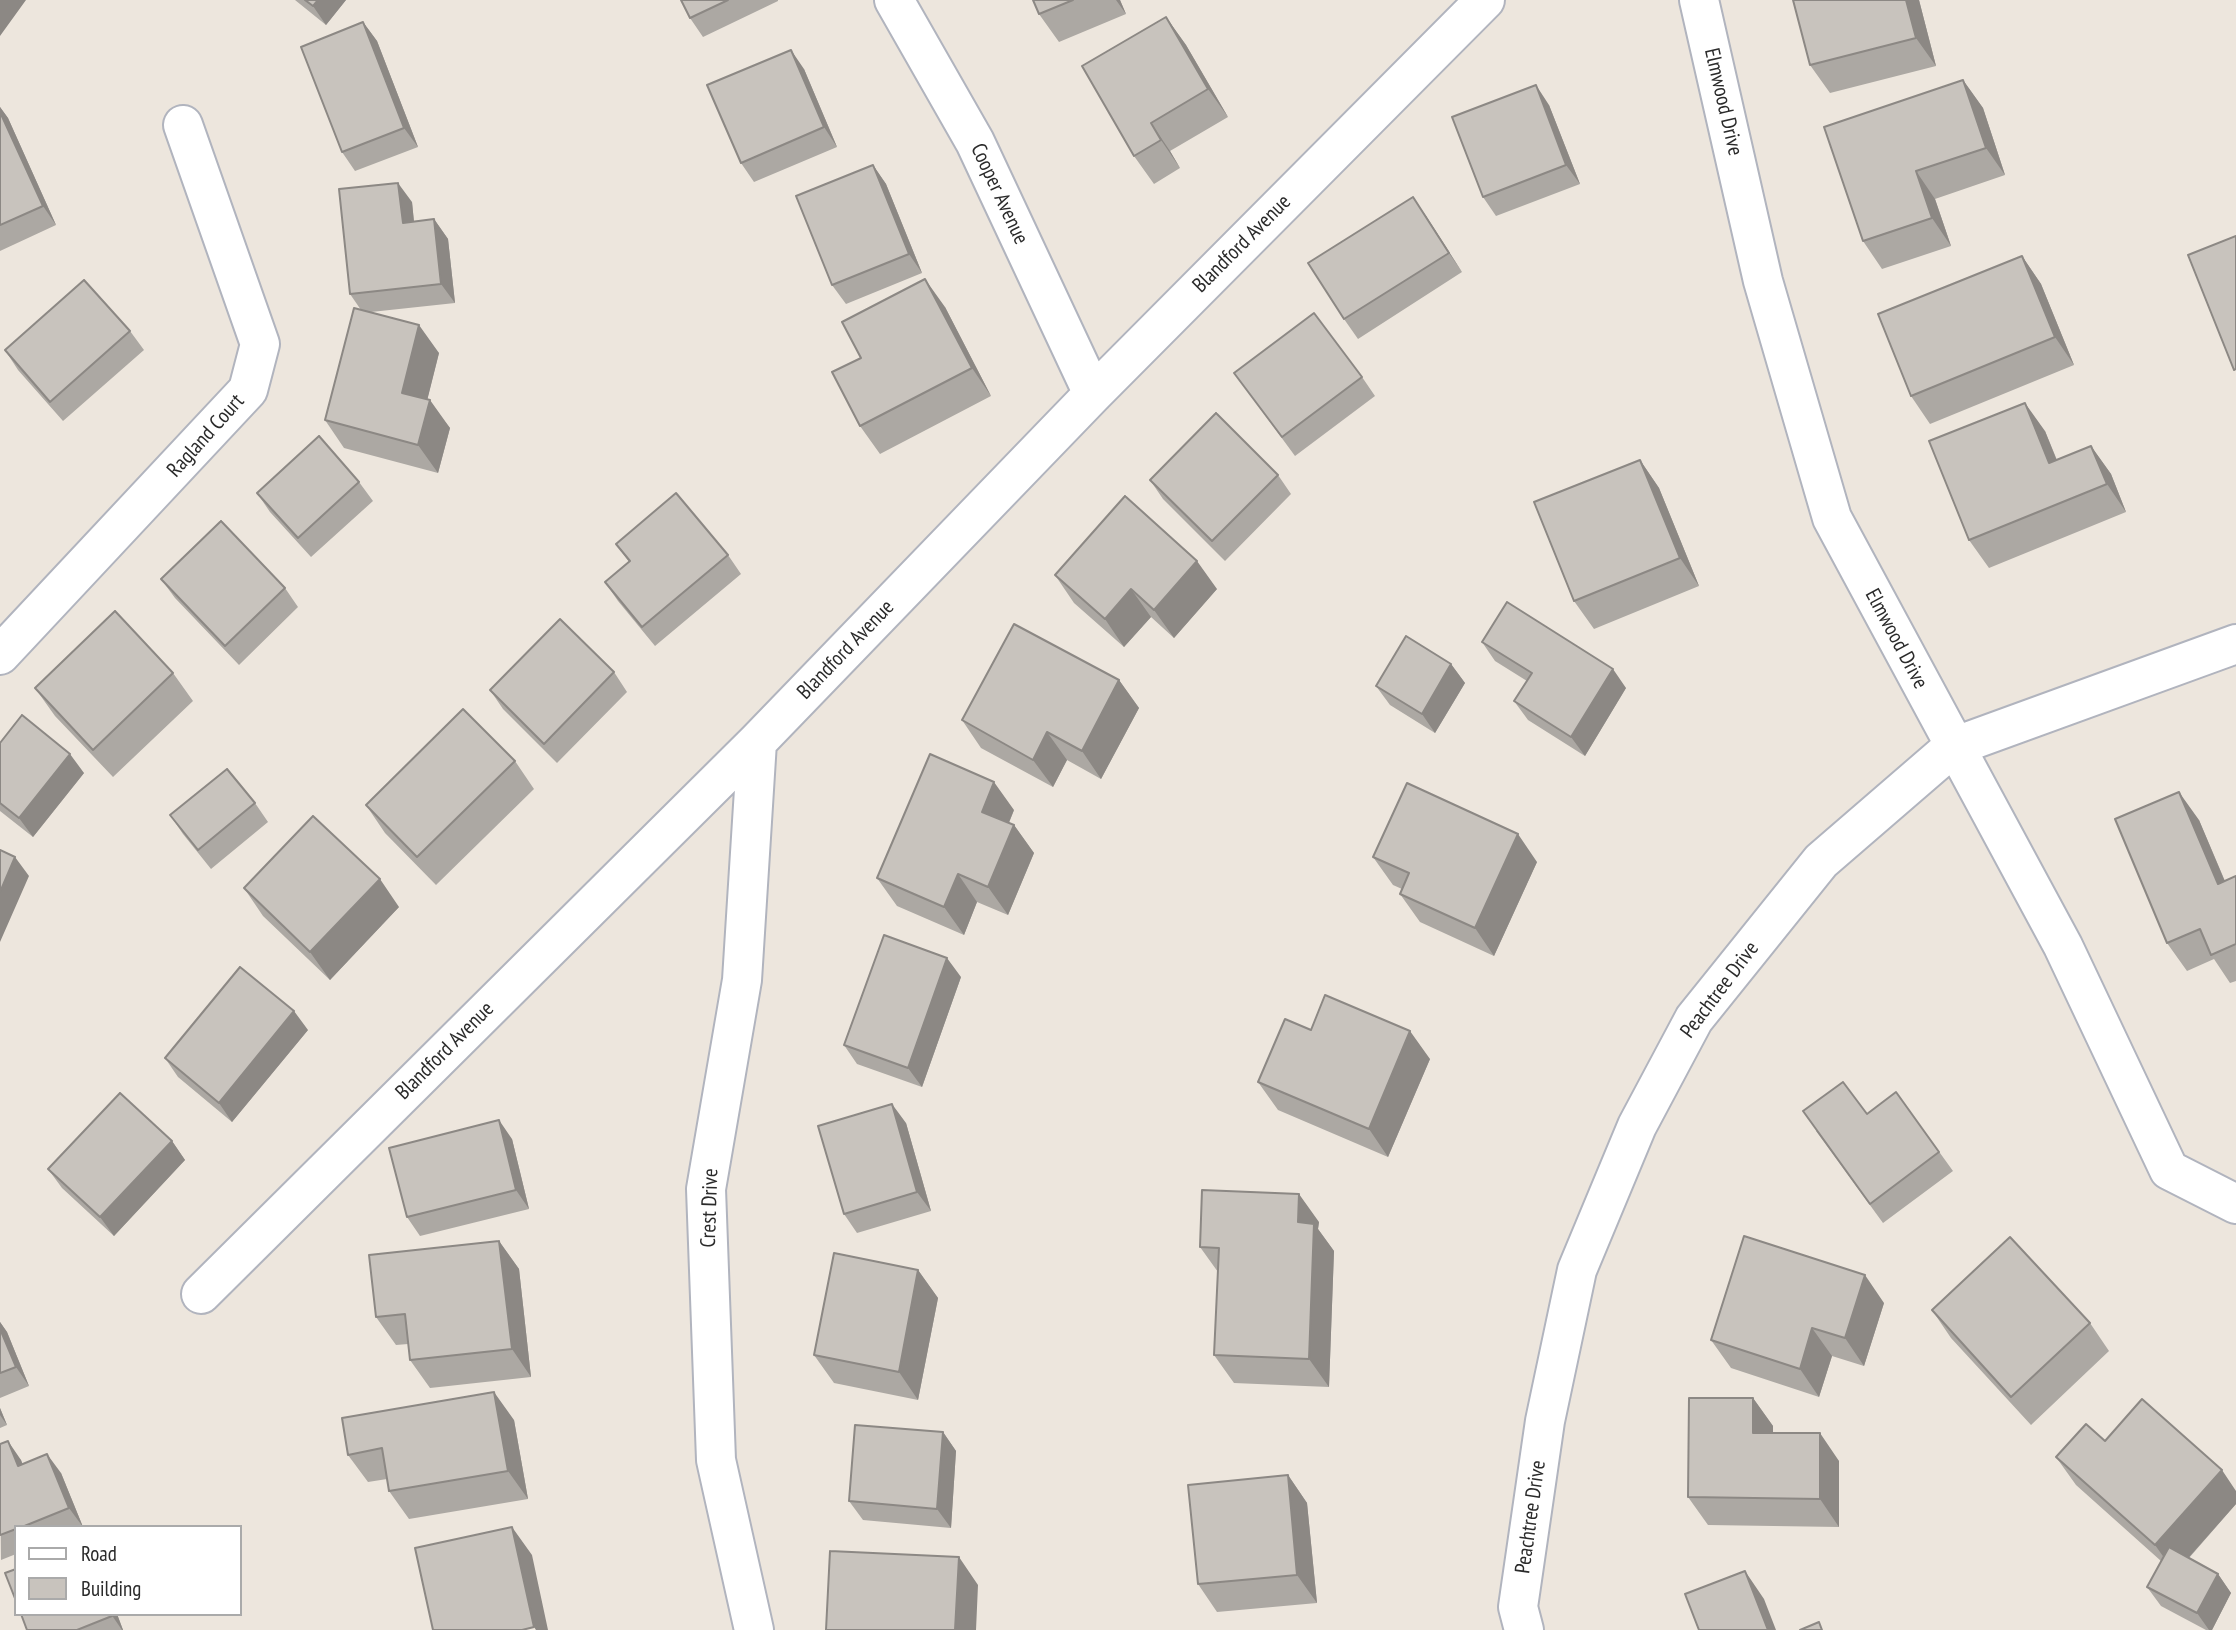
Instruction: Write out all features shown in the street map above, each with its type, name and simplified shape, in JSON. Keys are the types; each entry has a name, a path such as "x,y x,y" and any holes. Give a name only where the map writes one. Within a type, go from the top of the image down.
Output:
{"street":[{"name":"Cooper Avenue","path":"894,0 975,142 1093,394"},
{"name":"Blandford Avenue","path":"201,1294 757,742 1093,394 1485,0"},
{"name":"Elmwood Drive","path":"1699,0 1763,281 1832,518 1953,747 2063,946 2169,1170 2236,1204"},
{"name":"Ragland Court","path":"0,655 248,390 260,344 183,125"},
{"name":"Peachtree Drive","path":"1524,1630 1518,1607 1545,1421 1577,1270 1637,1126 1694,1019 1821,861 1953,747 2236,644"},
{"name":"Crest Drive","path":"754,1630 716,1460 706,1188 742,980 757,742"}],"building":[{"path":"305,0 318,0 313,6"},
{"path":"681,0 728,0 690,18"},
{"path":"1033,0 1073,0 1039,14"},
{"path":"1793,0 1906,0 1916,38 1810,65"},
{"path":"1166,17 1208,89 1151,123 1161,140 1134,156 1082,66"},
{"path":"363,22 404,128 342,152 301,47"},
{"path":"791,50 824,127 741,163 707,85"},
{"path":"1963,80 1986,148 1916,171 1932,218 1863,241 1824,127"},
{"path":"1536,85 1566,165 1483,197 1452,117"},
{"path":"0,112 43,206 0,225"},
{"path":"873,165 909,254 832,285 796,196"},
{"path":"398,183 403,223 434,219 441,284 350,294 339,189"},
{"path":"1413,197 1449,253 1344,319 1308,263"},
{"path":"2236,236 2236,369 2234,370 2188,255"},
{"path":"2022,256 2055,337 1911,396 1878,314"},
{"path":"925,279 972,368 860,426 832,372 861,358 842,322"},
{"path":"84,280 130,331 50,402 5,350"},
{"path":"354,308 419,325 402,393 430,400 418,445 325,420"},
{"path":"1314,313 1362,377 1282,437 1234,373"},
{"path":"2025,403 2049,463 2091,446 2107,484 1969,540 1929,441"},
{"path":"1216,413 1278,475 1212,541 1150,480"},
{"path":"319,436 359,482 298,538 257,493"},
{"path":"1640,460 1680,558 1574,601 1534,502"},
{"path":"676,493 728,555 642,627 605,582 630,561 616,544"},
{"path":"1125,496 1197,561 1154,610 1131,589 1105,619 1055,575"},
{"path":"221,521 285,588 225,646 161,579"},
{"path":"1507,602 1613,669 1571,737 1514,701 1532,673 1482,642"},
{"path":"115,611 173,673 93,750 35,688"},
{"path":"560,619 614,672 544,744 490,690"},
{"path":"1014,624 1119,680 1082,751 1047,732 1033,760 962,720"},
{"path":"1406,636 1451,664 1422,714 1376,686"},
{"path":"463,709 515,761 417,857 366,805"},
{"path":"22,715 70,754 19,818 0,803 0,743"},
{"path":"930,754 994,782 982,812 1014,825 988,887 958,874 944,907 877,878"},
{"path":"227,769 255,803 198,850 170,815"},
{"path":"1407,783 1518,834 1475,928 1400,894 1409,873 1373,857"},
{"path":"2179,792 2218,884 2236,876 2236,944 2211,955 2200,929 2167,943 2115,819"},
{"path":"313,816 380,879 310,952 244,888"},
{"path":"0,850 15,857 0,892"},
{"path":"884,935 947,958 908,1068 844,1045"},
{"path":"240,967 294,1011 219,1103 165,1058"},
{"path":"1325,995 1410,1031 1369,1129 1258,1082 1285,1019 1311,1030"},
{"path":"1843,1082 1867,1114 1896,1092 1939,1152 1870,1204 1803,1111"},
{"path":"120,1093 172,1141 100,1217 48,1169"},
{"path":"892,1104 917,1192 844,1214 818,1126"},
{"path":"499,1120 516,1190 407,1217 389,1148"},
{"path":"1202,1190 1299,1194 1298,1222 1314,1224 1309,1359 1214,1355 1219,1248 1200,1247"},
{"path":"1744,1236 1865,1275 1845,1338 1812,1328 1800,1369 1711,1340"},
{"path":"2010,1237 2090,1323 2011,1397 1932,1310"},
{"path":"499,1241 512,1349 410,1360 405,1314 376,1317 369,1255"},
{"path":"834,1253 918,1270 899,1372 814,1355"},
{"path":"0,1329 16,1367 0,1373"},
{"path":"494,1392 508,1471 389,1491 382,1448 348,1455 342,1418"},
{"path":"1689,1398 1753,1398 1753,1433 1820,1433 1820,1499 1688,1497"},
{"path":"2142,1399 2222,1470 2155,1545 2056,1457 2086,1424 2105,1441"},
{"path":"855,1425 943,1432 937,1509 849,1501"},
{"path":"8,1441 18,1466 47,1454 69,1508 27,1525 14,1525 14,1530 0,1535 0,1444"},
{"path":"1288,1475 1297,1575 1198,1584 1188,1485"},
{"path":"512,1527 534,1627 522,1630 433,1630 415,1548"},
{"path":"2169,1547 2218,1574 2197,1613 2147,1587"},
{"path":"830,1551 959,1557 955,1630 826,1630"},
{"path":"14,1570 14,1596 5,1573"},
{"path":"1745,1571 1768,1630 1699,1630 1685,1594"},
{"path":"22,1616 112,1616 77,1630 27,1630"},
{"path":"1819,1622 1822,1630 1800,1630"}]}
